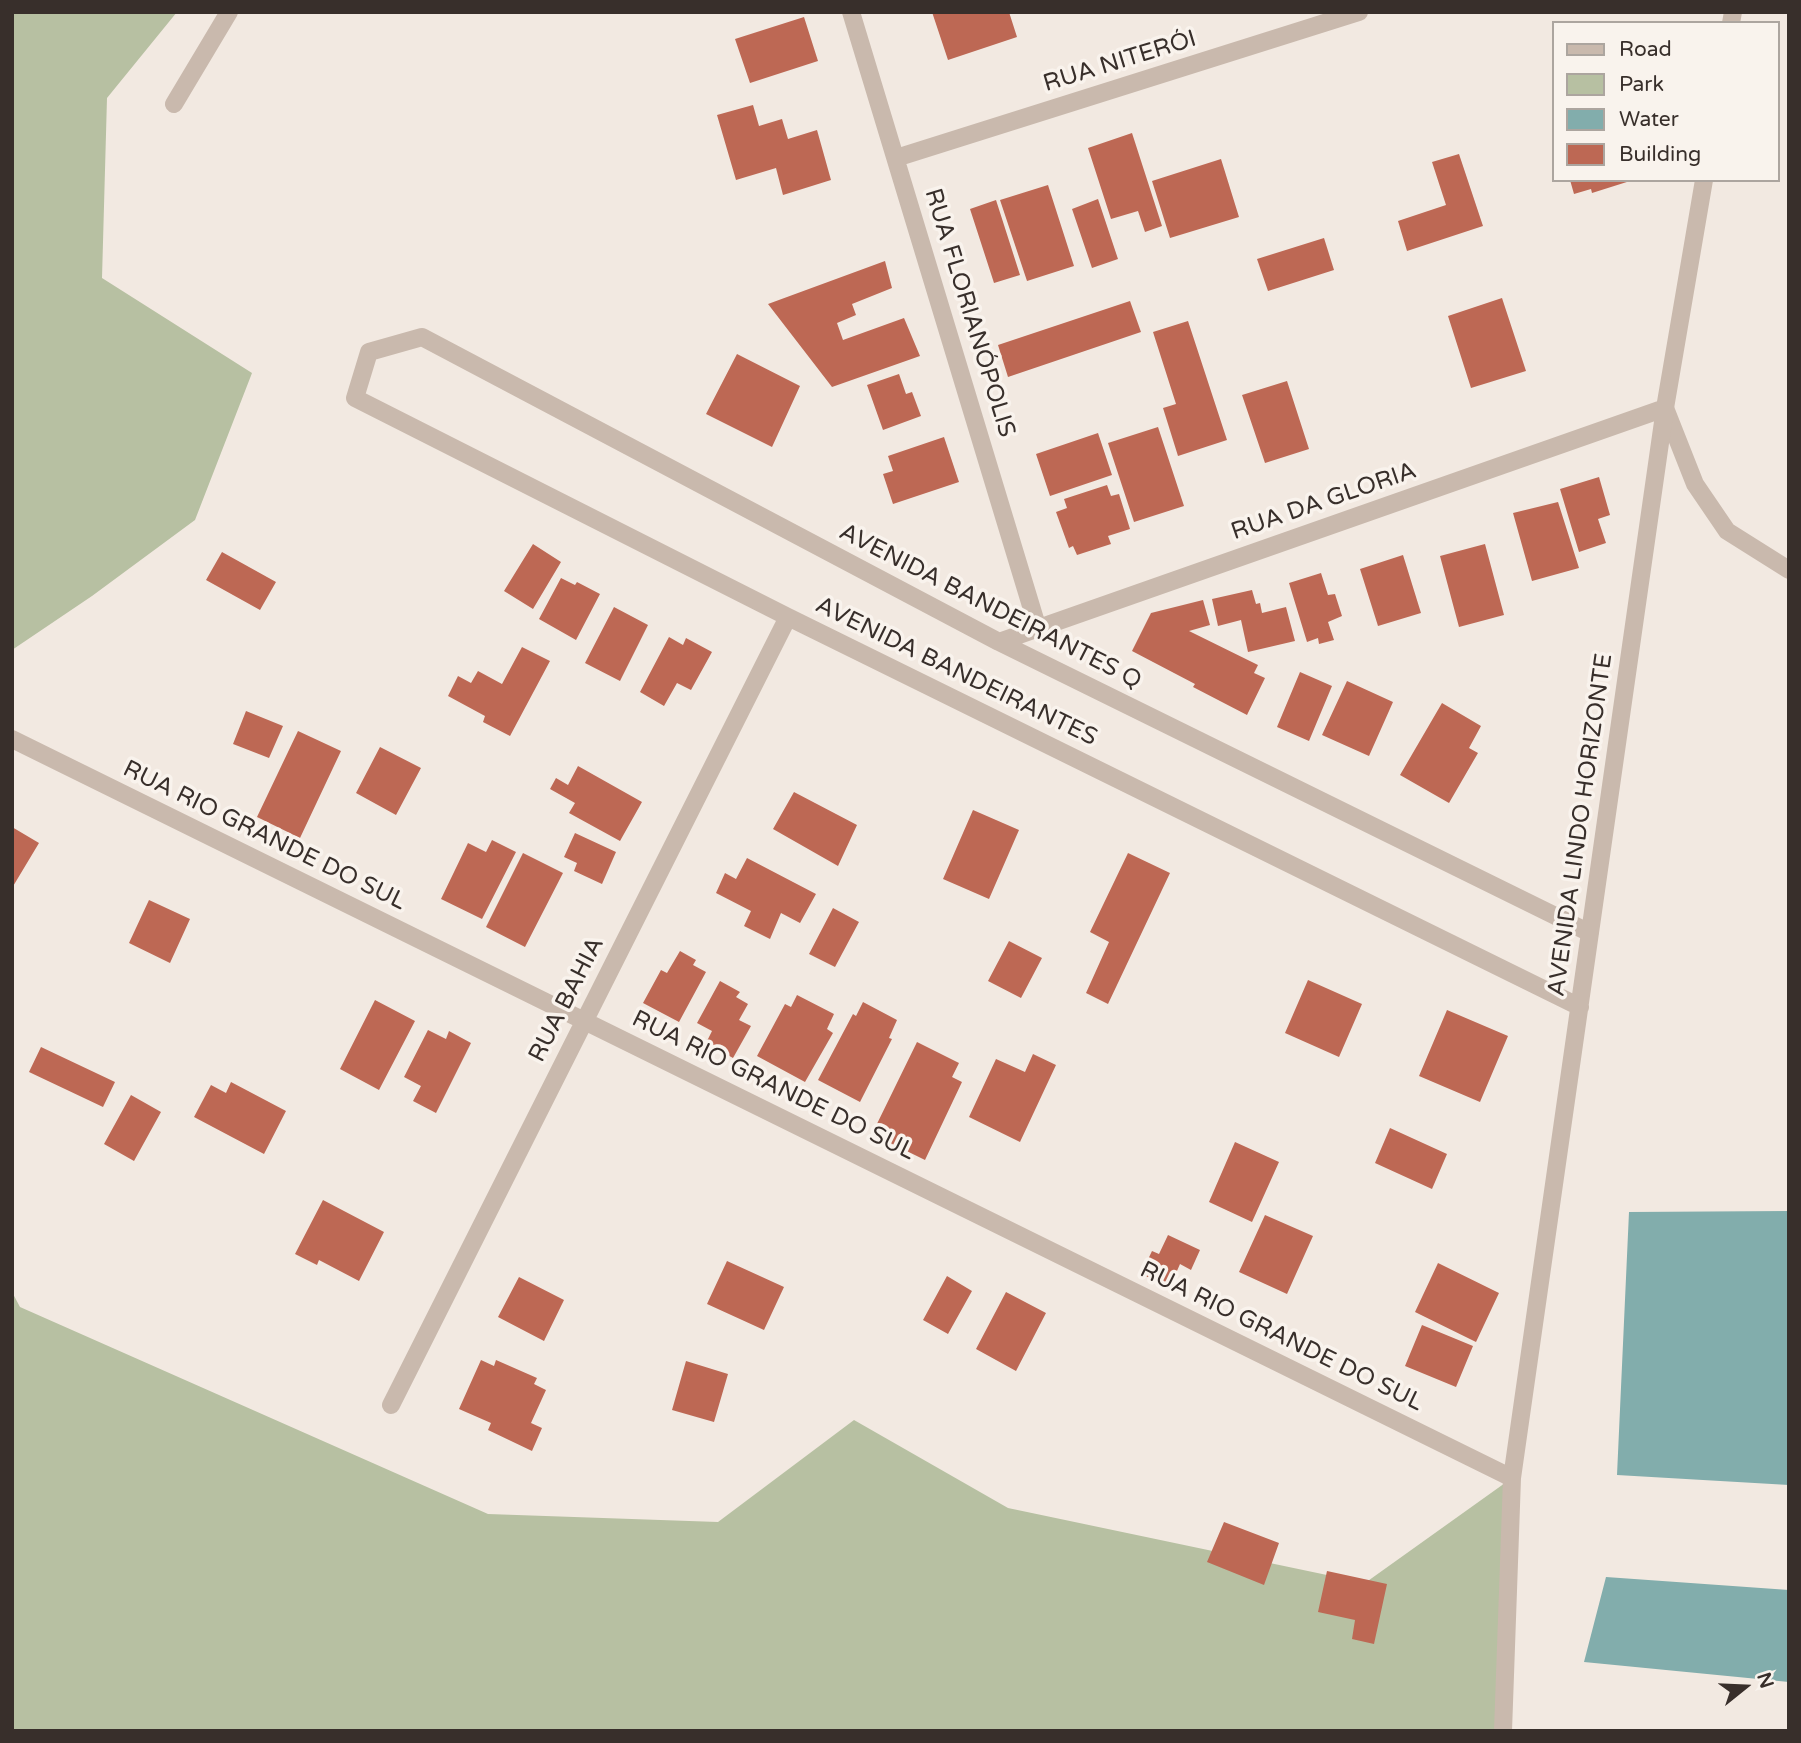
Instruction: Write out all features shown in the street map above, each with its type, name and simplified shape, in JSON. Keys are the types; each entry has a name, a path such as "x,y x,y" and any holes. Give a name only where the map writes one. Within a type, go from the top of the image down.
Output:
{"street":[{"path":"174,104 229,12"},
{"name":"RUA FLORIANÓPOLIS","path":"851,12 1038,629"},
{"name":"RUA NITERÓI","path":"896,158 1359,12"},
{"name":"AVENIDA LINDO HORIZONTE","path":"1503,1731 1512,1478 1665,408 1704,182"},
{"name":"AVENIDA BANDEIRANTES Q","path":"369,352 422,337 999,642 1590,933"},
{"name":"AVENIDA BANDEIRANTES","path":"369,352 355,398 788,617 1580,1007"},
{"path":"1665,408 1695,484 1727,531 1789,570"},
{"name":"RUA DA GLORIA","path":"999,642 1665,408"},
{"name":"RUA BAHIA","path":"391,1405 788,617"},
{"name":"RUA RIO GRANDE DO SUL","path":"12,738 1512,1478"}],"green space":[{"path":"12,12 177,12 107,98 102,278 252,373 195,520 92,596 12,650"},
{"path":"12,1292 20,1307 488,1514 718,1522 854,1420 1008,1508 1365,1583 1512,1478 1503,1731 12,1731"}],"water":[{"path":"1789,1211 1789,1485 1617,1475 1629,1212"},
{"path":"1606,1577 1789,1590 1789,1682 1584,1662"}],"building":[{"path":"932,12 1009,12 1017,37 948,60"},
{"path":"804,17 818,61 750,83 735,39"},
{"path":"753,105 759,126 782,119 788,139 817,130 831,180 783,195 776,168 736,180 717,115"},
{"path":"1132,133 1162,226 1145,232 1138,211 1111,219 1088,148"},
{"path":"1459,154 1483,226 1407,251 1398,221 1446,205 1432,162"},
{"path":"1221,159 1239,217 1170,238 1152,181"},
{"path":"1571,182 1627,182 1592,193 1591,189 1574,194"},
{"path":"1048,185 1074,266 1027,281 1000,200"},
{"path":"1098,199 1118,259 1092,268 1072,209"},
{"path":"996,200 1020,275 994,283 970,209"},
{"path":"1324,238 1334,270 1268,291 1257,259"},
{"path":"885,261 892,288 852,304 856,315 837,323 843,340 904,318 920,356 832,387 768,304"},
{"path":"1502,298 1526,371 1471,388 1448,316"},
{"path":"1130,301 1141,332 1008,377 998,345"},
{"path":"1188,321 1227,440 1178,456 1163,408 1176,404 1153,332"},
{"path":"737,354 800,386 772,447 706,414"},
{"path":"899,374 906,394 912,392 921,416 883,430 867,385"},
{"path":"1287,381 1309,449 1265,463 1242,395"},
{"path":"1158,427 1184,506 1134,522 1108,443"},
{"path":"1098,433 1112,475 1050,496 1036,454"},
{"path":"944,437 959,482 893,504 883,474 893,471 888,456"},
{"path":"1599,477 1610,515 1598,519 1606,543 1579,552 1560,489"},
{"path":"1107,485 1111,496 1119,494 1130,529 1108,536 1111,544 1077,555 1073,546 1069,548 1056,512 1067,508 1064,499"},
{"path":"1558,502 1579,568 1532,581 1513,513"},
{"path":"533,544 561,562 533,609 504,591"},
{"path":"1485,544 1504,615 1459,627 1440,556"},
{"path":"222,552 276,582 260,610 206,580"},
{"path":"1403,555 1421,613 1378,626 1360,569"},
{"path":"1321,573 1328,595 1335,594 1342,616 1328,622 1334,640 1319,644 1318,638 1307,642 1289,583"},
{"path":"561,578 575,585 577,582 600,594 576,640 539,619"},
{"path":"1252,590 1256,604 1260,603 1262,613 1286,607 1295,641 1248,652 1241,620 1218,626 1212,599"},
{"path":"1203,600 1210,625 1189,631 1258,665 1254,673 1265,678 1247,715 1132,651 1151,613"},
{"path":"614,607 648,625 620,681 585,663"},
{"path":"669,637 683,645 686,638 712,652 691,690 677,683 664,706 640,692"},
{"path":"522,647 550,661 510,736 483,722 485,716 448,696 458,676 471,683 478,671 502,684"},
{"path":"1300,672 1332,686 1309,741 1277,727"},
{"path":"1347,681 1393,702 1369,756 1322,735"},
{"path":"1442,703 1481,726 1469,748 1478,753 1449,803 1400,775"},
{"path":"246,711 283,726 269,758 233,744"},
{"path":"298,731 341,751 300,838 257,817"},
{"path":"380,747 421,768 396,815 356,793"},
{"path":"578,766 642,802 620,841 569,813 575,803 550,789 556,778 568,785"},
{"path":"794,792 857,825 838,866 773,829"},
{"path":"973,810 1019,830 989,899 943,879"},
{"path":"12,827 39,843 12,888"},
{"path":"575,833 616,852 602,884 574,871 577,863 564,857"},
{"path":"492,840 516,852 482,919 441,899 468,843 486,852"},
{"path":"523,853 563,873 525,947 486,927"},
{"path":"1128,853 1170,873 1108,1004 1086,993 1109,942 1090,932"},
{"path":"747,858 816,894 800,923 781,913 770,939 744,926 751,911 716,893 725,873 736,879"},
{"path":"149,900 190,919 170,963 129,943"},
{"path":"833,908 859,922 835,967 809,954"},
{"path":"1009,941 1042,958 1021,998 988,981"},
{"path":"680,951 696,960 693,965 706,972 679,1022 643,1003 661,970 667,973"},
{"path":"1308,980 1362,1004 1339,1057 1285,1033"},
{"path":"720,981 740,992 736,997 748,1004 739,1020 751,1026 733,1058 706,1043 712,1031 697,1023"},
{"path":"797,995 834,1014 827,1029 833,1033 805,1082 757,1056 785,1004 791,1007"},
{"path":"375,1000 415,1021 379,1090 340,1069"},
{"path":"863,1002 897,1020 889,1038 892,1039 860,1102 818,1080 853,1014 856,1016"},
{"path":"1447,1010 1508,1036 1480,1102 1419,1076"},
{"path":"428,1030 446,1039 449,1031 471,1043 436,1113 413,1101 421,1086 404,1077"},
{"path":"917,1042 959,1063 952,1077 962,1082 925,1160 872,1134"},
{"path":"41,1047 115,1082 103,1107 29,1072"},
{"path":"1033,1054 1056,1065 1020,1142 969,1117 996,1059 1025,1072"},
{"path":"231,1082 286,1111 264,1154 194,1117 211,1085 226,1093"},
{"path":"131,1095 161,1112 134,1161 104,1144"},
{"path":"1390,1128 1447,1154 1432,1189 1375,1163"},
{"path":"1235,1142 1279,1162 1252,1222 1209,1202"},
{"path":"323,1200 384,1232 359,1281 319,1260 317,1265 295,1254"},
{"path":"1265,1215 1313,1236 1287,1294 1239,1272"},
{"path":"1168,1235 1200,1250 1191,1270 1180,1264 1170,1287 1141,1274 1152,1251 1159,1254"},
{"path":"727,1261 784,1287 764,1330 707,1304"},
{"path":"1438,1263 1499,1293 1476,1342 1415,1312"},
{"path":"947,1276 972,1291 948,1334 923,1320"},
{"path":"519,1277 564,1300 544,1341 498,1317"},
{"path":"1006,1292 1046,1313 1016,1371 976,1349"},
{"path":"1422,1325 1473,1346 1456,1387 1405,1366"},
{"path":"481,1360 494,1366 496,1360 537,1378 534,1384 546,1390 531,1423 542,1428 532,1451 488,1430 491,1423 459,1409"},
{"path":"686,1361 728,1374 714,1422 672,1410"},
{"path":"1224,1522 1279,1543 1264,1585 1207,1562"},
{"path":"1327,1571 1387,1584 1374,1644 1352,1639 1355,1620 1318,1612"}]}
